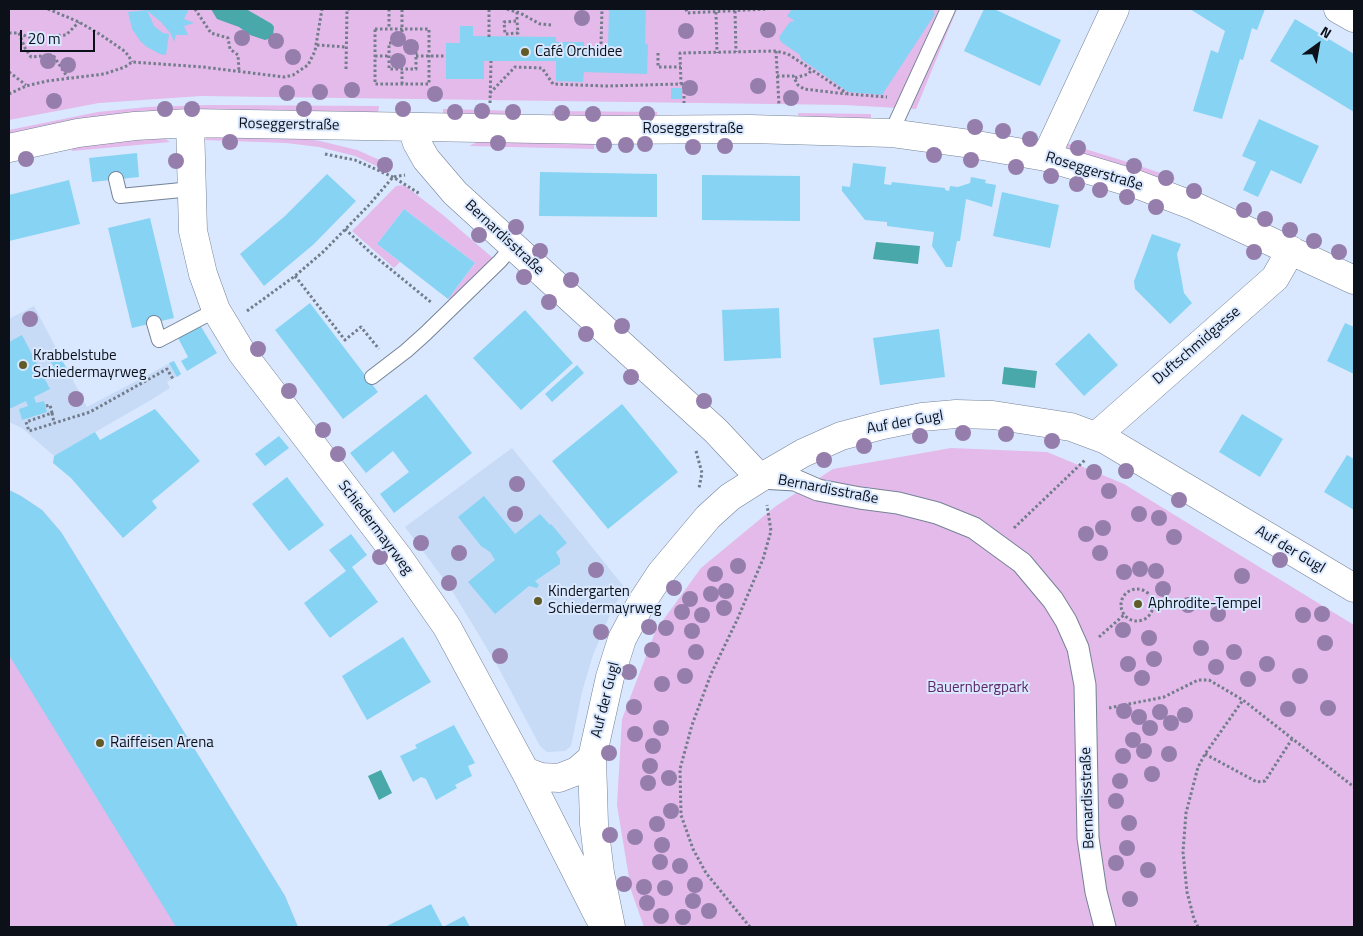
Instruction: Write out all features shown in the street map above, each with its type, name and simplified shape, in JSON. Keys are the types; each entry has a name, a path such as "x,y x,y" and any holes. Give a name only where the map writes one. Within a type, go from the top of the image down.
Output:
{"street":[{"path":"1046,157 1115,9"},
{"path":"1338,9 1354,18"},
{"name":"Roseggerstraße","path":"9,148 78,133 135,126 190,123 596,130 750,129 891,133 963,142 1046,157 1136,184 1194,206 1354,280"},
{"name":"Schiedermayrweg","path":"190,123 193,231 203,274 228,313 242,353 393,551 447,626 525,771 604,927"},
{"name":"Bernardisstraße","path":"412,128 417,143 426,159 455,193 716,432 760,478 795,480 818,490 860,498 898,502 937,513 974,528 1022,564 1038,581 1053,600 1066,622 1078,648 1086,685 1088,838 1096,892 1105,927"},
{"name":"Duftschmidgasse","path":"1093,446 1275,278 1291,250"},
{"name":"Auf der Gugl","path":"611,927 600,873 594,824 592,758 610,677 622,639 640,605 661,573 708,517 730,497 803,453 841,436 922,417 956,414 993,415 1070,427 1093,446 1154,468 1354,588"},
{"name":"Auf der Gugl","path":"525,771 541,777 559,778 577,771 592,758"}],"lane":[{"path":"891,133 948,9"},
{"path":"116,180 120,196 173,189 192,189"},
{"path":"372,377 426,334 512,247"},
{"path":"154,323 159,340 228,313"}],"path":[{"path":"48,9 79,22 123,50 132,62"},
{"path":"195,9 211,32 228,38 230,49 238,55 239,71"},
{"path":"9,94 26,86 68,78 104,74 125,67 132,62 239,71 284,77 293,75 308,65 317,46 322,9"},
{"path":"346,69 347,10 349,9"},
{"path":"389,9 389,29"},
{"path":"402,9 402,42"},
{"path":"489,9 489,37"},
{"path":"507,9 540,24 551,25"},
{"path":"601,44 602,9"},
{"path":"686,9 686,13 768,9"},
{"path":"735,11 736,52"},
{"path":"517,12 518,33 505,34 504,22 517,21"},
{"path":"716,12 717,53"},
{"path":"9,33 18,33 28,37 66,35 79,22"},
{"path":"375,28 389,29 429,29 429,84 375,84 375,28"},
{"path":"18,33 31,57 53,55 68,78"},
{"path":"416,42 416,56 416,69 389,69 389,43 416,42"},
{"path":"317,46 346,46"},
{"path":"490,93 515,67 542,68 553,84 606,86 681,84 680,53 776,51 788,54 848,94"},
{"path":"776,51 779,110"},
{"path":"658,53 658,67 681,67"},
{"path":"375,56 389,56"},
{"path":"416,56 446,56"},
{"path":"490,105 491,61"},
{"path":"402,69 402,84"},
{"path":"796,78 808,74 812,70"},
{"path":"9,72 26,86"},
{"path":"777,76 791,75 796,78 798,85 804,89 906,99"},
{"path":"319,152 355,160 393,177 425,198"},
{"path":"228,313 295,276 369,205 393,177"},
{"path":"345,229 392,271 446,314"},
{"path":"295,276 344,340 361,327 390,364"},
{"path":"52,412 26,422 29,431 90,412 167,369 173,379"},
{"path":"46,406 50,405 54,423"},
{"path":"694,442 702,473 697,496"},
{"path":"997,544 1093,446"},
{"path":"750,927 706,873 693,849 681,815 680,769 692,725 711,674 737,620 771,532 769,510 760,478"},
{"path":"1139,589 1150,595 1153,600 1153,607 1147,618 1136,620 1129,618 1125,614 1122,609 1122,602 1129,592 1139,589"},
{"path":"1078,648 1099,637 1125,614"},
{"path":"1086,712 1164,697 1198,680 1209,680 1243,700 1354,786"},
{"path":"1198,927 1194,919 1188,892 1183,852 1186,813 1198,767 1243,700"},
{"path":"1205,754 1257,782 1265,781 1292,739"}],"shaded area":[{"path":"211,9 246,9 272,24 274,27 273,35 265,40 250,35 239,27 217,19"},
{"path":"876,242 920,246 918,264 873,259"},
{"path":"34,306 87,407 174,361 181,374 167,382 170,388 54,456 22,428 9,422 9,319"},
{"path":"1004,367 1037,371 1035,388 1002,384"},
{"name":"Kindergarten Schiedermayrweg","path":"512,448 625,588 611,612 593,655 582,692 571,746 565,751 547,752 540,746 497,665 451,589 405,527"},
{"path":"381,770 392,793 379,800 368,776"}],"green space":[{"path":"9,9 957,9 916,109 844,105 201,96 99,103 9,120"},
{"path":"210,105 379,106 378,114 9,136 9,130 98,112 147,107"},
{"path":"443,109 521,111 521,118 443,117"},
{"path":"552,111 657,112 657,121 552,119"},
{"path":"798,113 871,114 871,121 799,119"},
{"path":"211,135 286,136 320,141 357,150 391,165 387,171 355,156 319,147 286,143 204,140"},
{"path":"161,136 170,142 72,151 71,145"},
{"path":"479,141 594,144 594,149 469,146"},
{"path":"1066,143 1175,178 1172,185 1067,149"},
{"path":"404,185 443,215 494,259 452,300 448,299 475,263 404,209 377,244 400,262 394,268 352,231 396,186"},
{"name":"Bauernbergpark","path":"951,448 1047,452 1124,484 1354,625 1354,927 644,927 631,890 617,805 622,719 656,630 701,568 776,506 833,469"},
{"name":"Raiffeisen Arena","path":"9,490 42,510 61,532 285,896 298,927 9,927"}],"building":[{"path":"145,9 189,9 184,19 194,23 184,26 188,35 176,35 174,42 171,34 161,22"},
{"path":"609,9 646,9 645,44 648,44 647,74 584,72 583,82 556,81 556,61 484,61 484,79 446,79 446,43 460,43 460,26 473,26 473,36 556,37 556,42 584,42 584,47 608,47"},
{"path":"792,9 935,9 933,12 935,14 882,95 848,92 801,59 800,55 781,42 779,37 790,22 795,21 787,16"},
{"path":"984,9 994,9 1061,40 1040,86 964,51"},
{"path":"1190,9 1265,9 1257,30 1252,28 1243,60 1240,59 1222,119 1193,111 1211,50 1218,53 1225,31"},
{"path":"147,10 154,26 163,33 169,34 166,55 147,47 132,29 128,12"},
{"path":"1295,19 1354,54 1354,112 1270,61"},
{"path":"671,88 682,88 682,99 671,99"},
{"path":"1259,119 1319,146 1301,184 1271,170 1258,197 1243,190 1256,162 1242,156"},
{"path":"137,153 139,177 92,182 89,158"},
{"path":"853,163 886,167 884,184 891,185 892,182 945,188 945,190 949,191 950,186 958,187 970,183 971,177 986,180 985,183 996,185 992,207 966,199 960,241 957,241 952,267 946,267 932,246 934,232 887,226 887,222 865,220 842,191 842,186 850,187"},
{"path":"540,172 657,174 657,217 539,216"},
{"path":"327,174 356,201 314,244 264,286 240,254 285,216"},
{"path":"702,175 800,176 800,221 702,220"},
{"path":"69,180 80,224 9,241 9,195"},
{"path":"1002,192 1059,205 1050,248 993,236"},
{"path":"404,209 475,263 448,299 377,244"},
{"path":"150,218 174,318 132,328 108,228"},
{"path":"1152,234 1181,244 1177,254 1184,293 1192,303 1170,324 1135,289 1134,281"},
{"path":"310,303 378,392 343,419 275,330"},
{"path":"779,308 781,358 724,361 722,310"},
{"path":"525,310 573,363 521,410 473,358"},
{"path":"1345,323 1354,327 1354,374 1327,361"},
{"path":"200,325 217,353 187,371 181,361 188,357 176,334"},
{"path":"939,329 945,377 880,385 873,338"},
{"path":"1089,333 1118,365 1084,396 1055,364"},
{"name":"Krabbelstube Schiedermayrweg","path":"22,335 50,389 34,397 36,403 44,401 47,412 22,420 19,409 28,406 26,401 9,409 9,342"},
{"path":"60,357 67,369 58,374 51,362"},
{"path":"174,361 181,374 177,377 169,363"},
{"path":"577,365 584,373 552,402 545,394"},
{"path":"426,394 472,453 394,513 380,494 409,472 393,451 366,473 350,453"},
{"path":"622,404 678,472 608,529 552,461"},
{"path":"155,409 200,461 152,501 157,508 123,538 71,478 53,463 54,456 95,432 100,440"},
{"path":"1242,414 1283,439 1260,477 1219,452"},
{"path":"279,436 289,448 265,466 255,454"},
{"path":"1347,455 1354,459 1354,510 1324,492"},
{"path":"287,477 324,525 289,551 252,504"},
{"name":"Raiffeisen Arena","path":"9,490 42,510 61,532 285,896 298,927 176,927 9,655"},
{"path":"484,496 515,534 540,514 567,543 556,552 560,559 560,564 535,581 539,585 537,588 529,586 495,614 468,582 495,560 458,517"},
{"path":"351,534 367,555 352,567 378,602 330,638 304,603 346,571 329,550"},
{"path":"403,637 431,682 367,720 342,676"},
{"path":"454,725 475,763 468,766 472,776 455,785 457,788 436,800 426,779 421,777 413,782 400,756 417,748 415,745"},
{"path":"431,904 443,927 385,927"},
{"path":"464,916 470,927 443,927"}],"place":[{"name":"Café Orchidee","path":"525,52"},
{"name":"Krabbelstube Schiedermayrweg","path":"23,365"},
{"name":"Kindergarten Schiedermayrweg","path":"538,601"},
{"name":"Aphrodite-Tempel","path":"1138,604"},
{"name":"Raiffeisen Arena","path":"100,743"}]}
